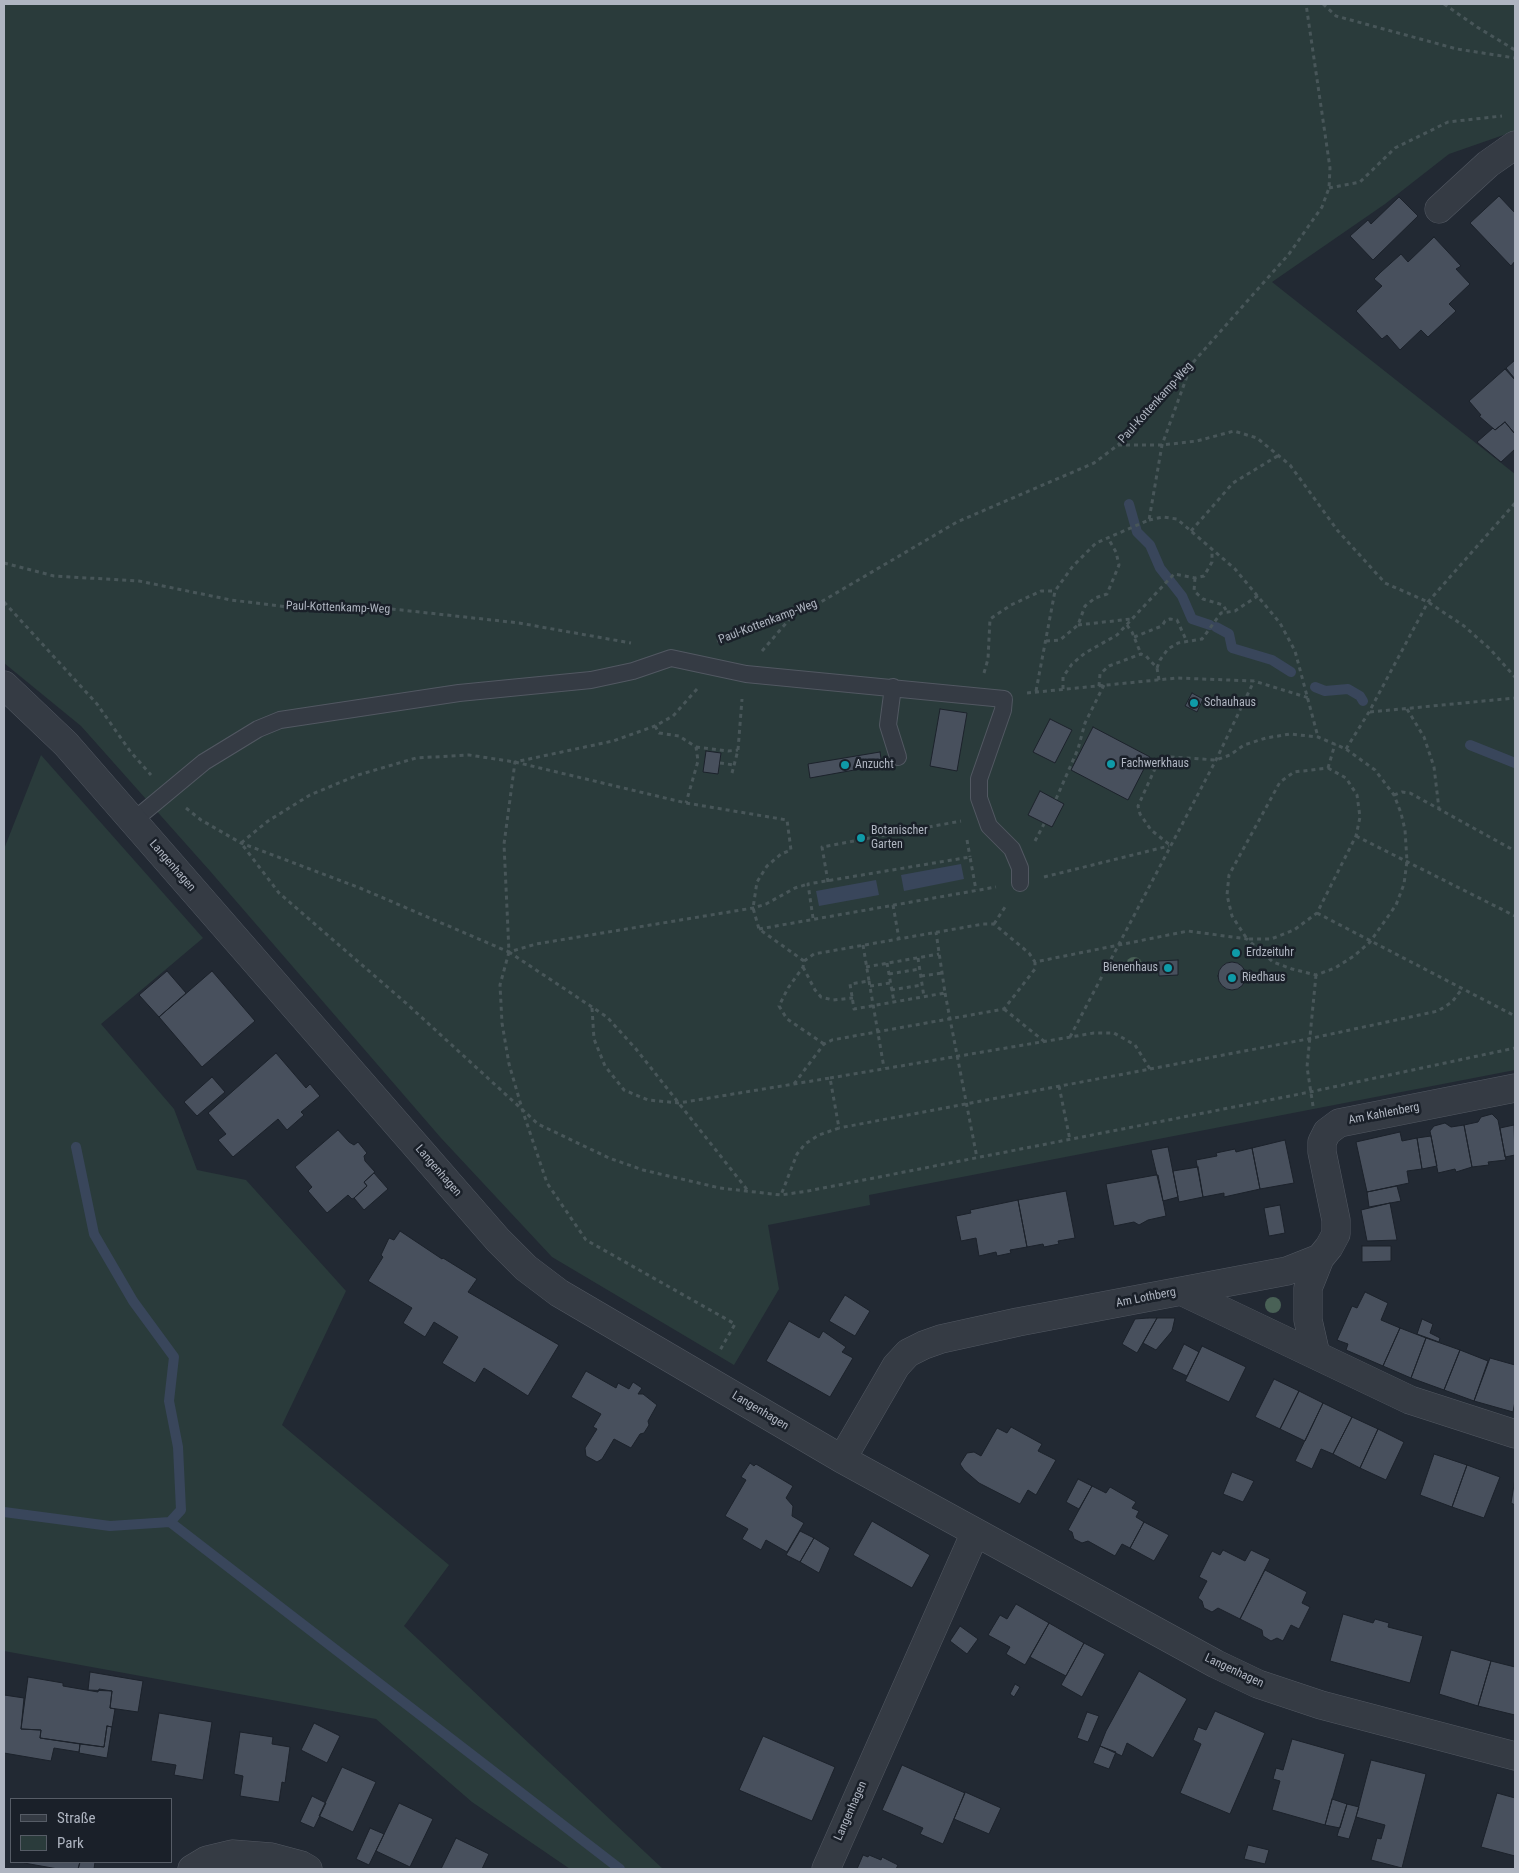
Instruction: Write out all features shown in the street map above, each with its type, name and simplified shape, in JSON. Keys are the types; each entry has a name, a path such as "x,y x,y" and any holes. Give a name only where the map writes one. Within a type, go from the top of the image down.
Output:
{"street":[{"path":"1438,209 1488,164 1515,145"},
{"name":"Langenhagen","path":"4,685 66,744 498,1240 526,1268 559,1293 842,1459 1216,1664 1258,1684 1321,1705 1515,1756"},
{"name":"Am Kahlenberg","path":"1316,1355 1308,1320 1307,1296 1312,1276 1320,1258 1336,1234 1336,1220 1322,1152 1322,1142 1327,1132 1339,1123 1515,1088"},
{"path":"1181,1291 1288,1271 1320,1258"},
{"name":"Am Lothberg","path":"842,1459 896,1366 908,1353 924,1345 941,1339 1008,1324 1181,1291 1410,1400 1515,1434"},
{"name":"Langenhagen","path":"826,1869 975,1533"},
{"path":"192,1869 207,1860 232,1854 271,1857 308,1869"}],"lane":[{"path":"133,821 204,762 258,729 280,720 459,693 591,680 633,671 671,658 746,674 1004,699 1003,710 979,779 979,798 990,826 1012,849 1020,868 1020,883"},
{"path":"892,687 888,725 898,757"}],"path":[{"name":"Paul-Kottenkamp-Weg","path":"4,563 54,576 139,581 231,600 296,608 374,607 519,623 640,645 671,658 814,606 957,522 1094,463 1118,445 1288,254 1322,207 1329,188 1330,168 1307,4"},
{"path":"1323,4 1336,16 1457,49 1515,58"},
{"path":"1444,4 1515,50"},
{"path":"1329,188 1360,182 1395,148 1448,122 1506,115"},
{"path":"1149,520 1162,445 1191,364"},
{"path":"1118,445 1162,445 1197,441 1234,431 1257,438 1279,454 1290,465 1338,531 1385,583 1428,602 1464,626 1490,649 1515,677"},
{"path":"1191,531 1233,483 1279,454"},
{"path":"1346,749 1369,712 1428,602 1515,503"},
{"path":"1309,698 1254,681 1159,680 1036,691 1055,591 1073,566 1096,543 1144,524 1149,520 1164,517 1177,519 1235,569 1259,595 1280,623 1295,650 1309,698 1318,736"},
{"path":"1045,641 1060,640 1078,625 1085,606 1094,598 1107,594 1119,565 1116,552 1108,538"},
{"path":"1063,689 1064,677 1072,664 1085,653 1103,644 1127,625 1174,574 1195,578 1204,576 1212,562 1212,549"},
{"path":"1195,578 1194,591 1203,598 1223,605 1226,611"},
{"path":"978,696 988,659 990,619 1012,604 1040,591 1055,591"},
{"path":"1159,680 1157,668 1160,660 1168,650 1187,642 1202,639 1221,613 1236,611 1259,595"},
{"path":"4,602 97,704 130,751 166,792 201,820 241,843 360,888 509,952 607,1018 636,1049 750,1193"},
{"path":"746,674 766,646 794,613"},
{"path":"1078,625 1132,619"},
{"path":"1134,637 1162,626 1170,619 1177,620 1187,642"},
{"path":"1127,625 1140,654"},
{"path":"515,762 613,741 655,726 673,716 697,690 719,641"},
{"path":"1056,800 1078,749 1101,685 1100,674 1109,666 1140,654 1146,656 1157,668"},
{"path":"1070,1037 1216,760 1254,681"},
{"path":"732,773 738,750 743,695"},
{"path":"1369,712 1515,698"},
{"path":"1408,709 1424,737 1434,767 1439,809"},
{"path":"655,726 659,733 679,736 696,748 738,750"},
{"path":"1035,962 1188,932 1247,939 1271,939 1294,930 1317,913 1356,836 1360,817 1357,795 1346,778 1328,768 1294,772 1280,782 1229,874 1227,895 1232,916 1247,939 1273,962 1316,975 1335,968 1354,956 1370,942 1396,905 1404,884 1407,861 1405,830 1394,795 1375,770 1346,749 1318,736 1290,734 1266,738 1244,745 1230,755 1216,760 1170,757 1158,762 1138,806 1140,814 1151,830 1170,846"},
{"path":"1328,768 1336,744"},
{"path":"686,803 698,761 696,748"},
{"path":"241,843 268,821 310,795 358,775 416,758 470,755 515,762 686,803 787,820 792,850 781,854 768,866 757,882 753,908 759,929 804,961"},
{"path":"698,761 704,762"},
{"path":"515,762 504,844 509,952 500,985 502,1024 509,1064 522,1112 546,1183 586,1240 735,1324 704,1378"},
{"path":"720,763 734,765"},
{"path":"1394,795 1402,792 1410,794 1515,851"},
{"path":"828,882 822,847 963,821 965,830"},
{"path":"1356,836 1515,916"},
{"path":"966,839 976,890"},
{"path":"241,843 279,893 407,1004 522,1112 538,1124 626,1164 720,1188 750,1193 781,1195 977,1158 1310,1092 1515,1048"},
{"path":"759,929 1020,883 1170,846"},
{"path":"509,952 536,944 753,908 766,904 795,888 808,884 970,857"},
{"path":"808,884 814,918"},
{"path":"893,905 899,939"},
{"path":"1317,913 1515,1016"},
{"path":"794,1084 824,1044 832,1040 1004,1009 1035,969 1035,962 1029,953 994,924 983,924 814,954 804,961 803,966 788,988 779,1006 787,1019 824,1044"},
{"path":"936,932 945,993 977,1158"},
{"path":"863,945 884,1068"},
{"path":"866,966 940,954"},
{"path":"918,958 924,997"},
{"path":"887,963 894,1002"},
{"path":"803,966 815,990 821,997 833,1000 853,998"},
{"path":"889,974 920,969"},
{"path":"921,976 942,973"},
{"path":"1313,1106 1307,1067 1308,1039 1316,975"},
{"path":"869,981 850,984 854,1009 945,993"},
{"path":"870,986 890,983"},
{"path":"892,990 922,985"},
{"path":"781,1195 796,1154 805,1144 818,1135 839,1128 1308,1039 1438,1011 1452,1002 1462,989"},
{"path":"592,1008 594,1039 605,1066 624,1090 648,1100 679,1103 1070,1037 1114,1033 1136,1045 1150,1069"},
{"path":"1004,1009 1044,1042"},
{"path":"830,1078 839,1128"},
{"path":"1059,1086 1070,1140"}],"green space":[{"path":"4,4 1515,4 1515,131 1449,154 1385,204 1272,282 1515,474 1515,1070 869,1195 870,1205 768,1225 779,1289 734,1365 552,1257 441,1138 210,871 81,726 4,663"},
{"path":"41,755 203,938 101,1024 174,1109 197,1170 246,1180 346,1291 282,1425 449,1565 404,1626 663,1869 570,1869 472,1802 376,1719 4,1651 4,849"}],"water":[{"path":"961,864 964,879 904,891 901,875"},
{"path":"876,880 879,895 819,906 816,891"}],"building":[{"path":"1499,196 1515,213 1515,261 1511,266 1470,223"},
{"path":"1399,197 1418,216 1373,260 1350,236 1368,220 1371,224"},
{"path":"1434,237 1461,266 1456,269 1470,284 1449,304 1456,311 1428,337 1421,330 1400,350 1387,335 1382,339 1356,311 1382,286 1374,279 1381,272 1401,254 1408,262"},
{"path":"1515,360 1515,379 1506,368"},
{"path":"1505,369 1515,380 1515,434 1505,422 1495,430 1479,416 1481,415 1469,401"},
{"path":"1505,422 1515,434 1515,449 1501,462 1477,442 1493,428 1495,430"},
{"name":"Schauhaus","path":"1192,693 1203,699 1197,712 1185,706"},
{"path":"940,709 967,713 957,771 930,766"},
{"path":"1050,719 1072,730 1055,763 1033,752"},
{"name":"Fachwerkhaus","path":"1093,727 1150,757 1128,800 1071,770"},
{"path":"706,751 721,753 718,774 703,772"},
{"name":"Anzucht","path":"880,752 882,765 810,778 808,764"},
{"path":"1040,791 1064,804 1052,827 1028,815"},
{"name":"Bienenhaus","path":"1178,960 1178,975 1159,976 1158,961"},
{"name":"Riedhaus","path":"1232,962 1242,966 1246,976 1242,986 1232,990 1222,986 1218,976 1222,966"},
{"path":"167,971 186,993 159,1017 139,995"},
{"path":"212,971 255,1021 202,1067 159,1017"},
{"path":"276,1053 306,1088 310,1084 320,1096 301,1112 304,1115 287,1130 278,1119 233,1157 218,1140 226,1134 208,1113"},
{"path":"212,1077 225,1092 197,1116 184,1102"},
{"path":"1492,1114 1498,1120 1506,1160 1488,1162 1489,1165 1472,1167 1464,1125 1478,1122 1481,1117"},
{"path":"1445,1123 1451,1127 1464,1125 1472,1167 1456,1172 1455,1169 1438,1173 1430,1131 1434,1126"},
{"path":"1514,1125 1515,1155 1505,1157 1500,1128"},
{"path":"338,1130 354,1145 358,1142 367,1153 364,1156 365,1161 375,1172 364,1182 367,1186 354,1198 352,1199 348,1195 327,1213 308,1191 312,1187 295,1167"},
{"path":"1400,1132 1402,1141 1417,1138 1422,1169 1407,1171 1409,1183 1367,1192 1356,1142"},
{"path":"1431,1136 1437,1166 1422,1169 1417,1138"},
{"path":"1285,1140 1294,1183 1260,1189 1252,1148"},
{"path":"1168,1147 1178,1197 1163,1201 1151,1150"},
{"path":"1252,1148 1260,1189 1224,1197 1224,1193 1203,1197 1196,1160 1217,1156 1216,1153 1235,1149 1236,1152"},
{"path":"1198,1167 1203,1197 1179,1202 1173,1171"},
{"path":"374,1173 388,1189 364,1210 354,1198 367,1186 364,1182"},
{"path":"1158,1175 1166,1216 1148,1220 1139,1225 1134,1222 1114,1226 1106,1184"},
{"path":"1397,1186 1401,1201 1369,1207 1367,1192"},
{"path":"1066,1191 1075,1238 1058,1241 1059,1244 1044,1247 1043,1244 1027,1247 1018,1200"},
{"path":"1018,1200 1027,1247 1010,1250 1011,1253 997,1256 996,1252 979,1256 976,1238 961,1241 956,1216 971,1213 970,1210"},
{"path":"1390,1203 1397,1240 1367,1241 1361,1210"},
{"path":"1280,1205 1285,1233 1269,1236 1264,1208"},
{"path":"400,1231 442,1259 477,1279 468,1292 559,1345 528,1396 484,1368 475,1383 442,1363 458,1337 434,1322 425,1337 403,1323 412,1308 368,1281 383,1257 381,1255 389,1238 394,1240"},
{"path":"1362,1246 1391,1246 1391,1261 1362,1262"},
{"path":"1365,1292 1388,1303 1381,1320 1400,1328 1383,1366 1346,1350 1348,1344 1337,1340 1352,1306 1357,1308"},
{"path":"845,1295 870,1311 855,1336 829,1321"},
{"path":"1157,1318 1137,1353 1122,1344 1135,1319"},
{"path":"1157,1318 1175,1318 1172,1331 1156,1350 1143,1343"},
{"path":"1422,1319 1433,1324 1430,1333 1440,1338 1439,1342 1417,1334"},
{"path":"789,1321 819,1338 823,1331 846,1347 842,1352 853,1358 830,1397 766,1361"},
{"path":"1400,1328 1426,1338 1411,1378 1383,1366"},
{"path":"1426,1338 1460,1350 1444,1390 1411,1378"},
{"path":"1184,1344 1199,1352 1187,1376 1172,1369"},
{"path":"1202,1346 1246,1367 1229,1402 1185,1381"},
{"path":"1460,1350 1488,1361 1474,1401 1444,1390"},
{"path":"1490,1358 1515,1365 1515,1401 1513,1412 1474,1401"},
{"path":"586,1371 616,1388 618,1383 629,1389 633,1382 642,1388 638,1394 643,1394 657,1405 648,1421 649,1425 644,1433 640,1434 631,1448 614,1439 602,1459 597,1462 586,1456 585,1448 597,1429 593,1427 601,1414 571,1397"},
{"path":"1274,1379 1299,1391 1280,1429 1255,1417"},
{"path":"1299,1391 1323,1403 1305,1441 1280,1429"},
{"path":"1323,1403 1352,1417 1333,1454 1321,1449 1312,1469 1295,1461"},
{"path":"1352,1417 1378,1429 1360,1468 1333,1454"},
{"path":"1011,1427 1042,1444 1038,1451 1056,1460 1036,1495 1028,1490 1020,1504 979,1483 960,1464 967,1453 974,1452 981,1456 997,1428 1007,1433"},
{"path":"1378,1429 1404,1442 1386,1480 1360,1468"},
{"path":"1434,1454 1467,1465 1452,1507 1420,1495"},
{"path":"750,1463 754,1466 756,1464 793,1486 786,1498 793,1506 792,1516 804,1523 787,1552 766,1540 761,1550 742,1539 748,1529 725,1516 746,1480 741,1477"},
{"path":"1467,1465 1500,1477 1484,1518 1452,1507"},
{"path":"1232,1472 1254,1481 1243,1502 1223,1494"},
{"path":"1078,1479 1092,1486 1079,1509 1066,1502"},
{"path":"1515,1479 1515,1505 1511,1503"},
{"path":"1092,1486 1106,1493 1110,1487 1136,1502 1132,1508 1139,1511 1136,1517 1144,1522 1130,1548 1122,1544 1115,1556 1088,1541 1082,1543 1074,1539 1072,1532 1068,1530"},
{"path":"872,1521 930,1555 912,1588 853,1555"},
{"path":"1144,1522 1169,1535 1154,1561 1130,1548"},
{"path":"800,1531 814,1538 800,1562 786,1555"},
{"path":"814,1538 830,1548 819,1573 800,1562"},
{"path":"1223,1550 1245,1561 1251,1550 1270,1559 1240,1619 1218,1608 1212,1612 1204,1608 1202,1601 1198,1598 1207,1581 1199,1577 1212,1551 1220,1555"},
{"path":"1265,1570 1307,1592 1302,1603 1310,1607 1299,1629 1291,1625 1283,1641 1277,1638 1271,1641 1263,1636 1262,1630 1240,1619"},
{"path":"1016,1604 1049,1623 1025,1665 1006,1654 1010,1647 988,1635 1000,1615 1007,1619"},
{"path":"1343,1614 1373,1623 1375,1619 1389,1623 1388,1627 1423,1636 1410,1683 1330,1661"},
{"path":"1049,1623 1084,1643 1066,1676 1030,1657"},
{"path":"960,1626 978,1639 967,1654 950,1641"},
{"path":"1084,1643 1105,1654 1082,1697 1061,1685"},
{"path":"1451,1650 1491,1661 1478,1706 1439,1694"},
{"path":"1491,1661 1515,1667 1515,1715 1478,1706"},
{"path":"1139,1671 1187,1699 1153,1758 1127,1743 1122,1756 1100,1746 1106,1731"},
{"path":"90,1672 143,1681 138,1712 110,1708 112,1691 88,1690"},
{"path":"28,1677 98,1692 99,1689 112,1691 110,1708 115,1709 112,1727 107,1726 104,1747 40,1738 41,1730 21,1729"},
{"path":"1015,1684 1020,1687 1014,1697 1010,1694"},
{"path":"4,1695 24,1698 21,1729 41,1730 40,1738 80,1744 79,1752 54,1748 51,1761 4,1753"},
{"path":"1215,1711 1265,1733 1230,1814 1180,1793 1201,1744 1193,1740 1198,1727 1206,1730"},
{"path":"1087,1712 1099,1716 1088,1742 1077,1738"},
{"path":"159,1713 212,1722 203,1780 174,1775 176,1765 151,1761"},
{"path":"314,1723 340,1736 327,1763 301,1750"},
{"path":"107,1726 112,1727 107,1758 79,1753 80,1744 104,1747"},
{"path":"240,1732 273,1737 272,1744 290,1747 285,1783 282,1782 279,1802 240,1796 243,1776 234,1774"},
{"path":"763,1736 835,1767 812,1821 739,1790"},
{"path":"1292,1739 1345,1754 1325,1825 1272,1810 1280,1781 1273,1779 1276,1768 1283,1770"},
{"path":"1100,1746 1116,1752 1109,1769 1093,1763"},
{"path":"1371,1760 1426,1774 1402,1868 1371,1860 1377,1838 1381,1839 1385,1825 1356,1817"},
{"path":"902,1765 965,1793 943,1844 920,1834 923,1828 882,1810"},
{"path":"342,1767 376,1782 353,1832 319,1816"},
{"path":"965,1792 1001,1808 989,1834 954,1819"},
{"path":"1497,1793 1515,1798 1515,1856 1481,1847"},
{"path":"312,1796 326,1803 314,1828 300,1822"},
{"path":"1332,1799 1347,1804 1340,1828 1325,1825"},
{"path":"399,1803 433,1819 410,1867 376,1851"},
{"path":"1347,1804 1359,1807 1349,1839 1337,1836"},
{"path":"370,1828 384,1834 369,1865 356,1859"},
{"path":"456,1838 489,1854 482,1869 441,1869"},
{"path":"1248,1845 1269,1850 1265,1864 1244,1859"},
{"path":"863,1855 868,1857 869,1855 881,1860 882,1857 898,1865 896,1869 857,1869"},
{"path":"24,1863 80,1863 78,1869 58,1869"},
{"path":"80,1863 95,1863 94,1869 78,1869"}],"waterway":[{"path":"1129,504 1137,532 1150,545 1160,568 1182,596 1192,619 1210,625"},
{"path":"1216,627 1229,634 1232,648 1272,660 1291,672"},
{"path":"1315,687 1325,691 1348,689 1360,696 1363,701"},
{"path":"1470,745 1515,763"},
{"path":"76,1147 94,1234 133,1301 174,1357 169,1401 178,1447 181,1510 170,1522"},
{"path":"4,1512 110,1526 170,1522 620,1869"}],"place":[{"name":"Schauhaus","path":"1194,703"},
{"name":"Fachwerkhaus","path":"1111,764"},
{"name":"Anzucht","path":"845,765"},
{"name":"Botanischer Garten","path":"861,838"},
{"name":"Erdzeituhr","path":"1236,953"},
{"name":"Bienenhaus","path":"1168,968"},
{"name":"Riedhaus","path":"1232,978"}]}
